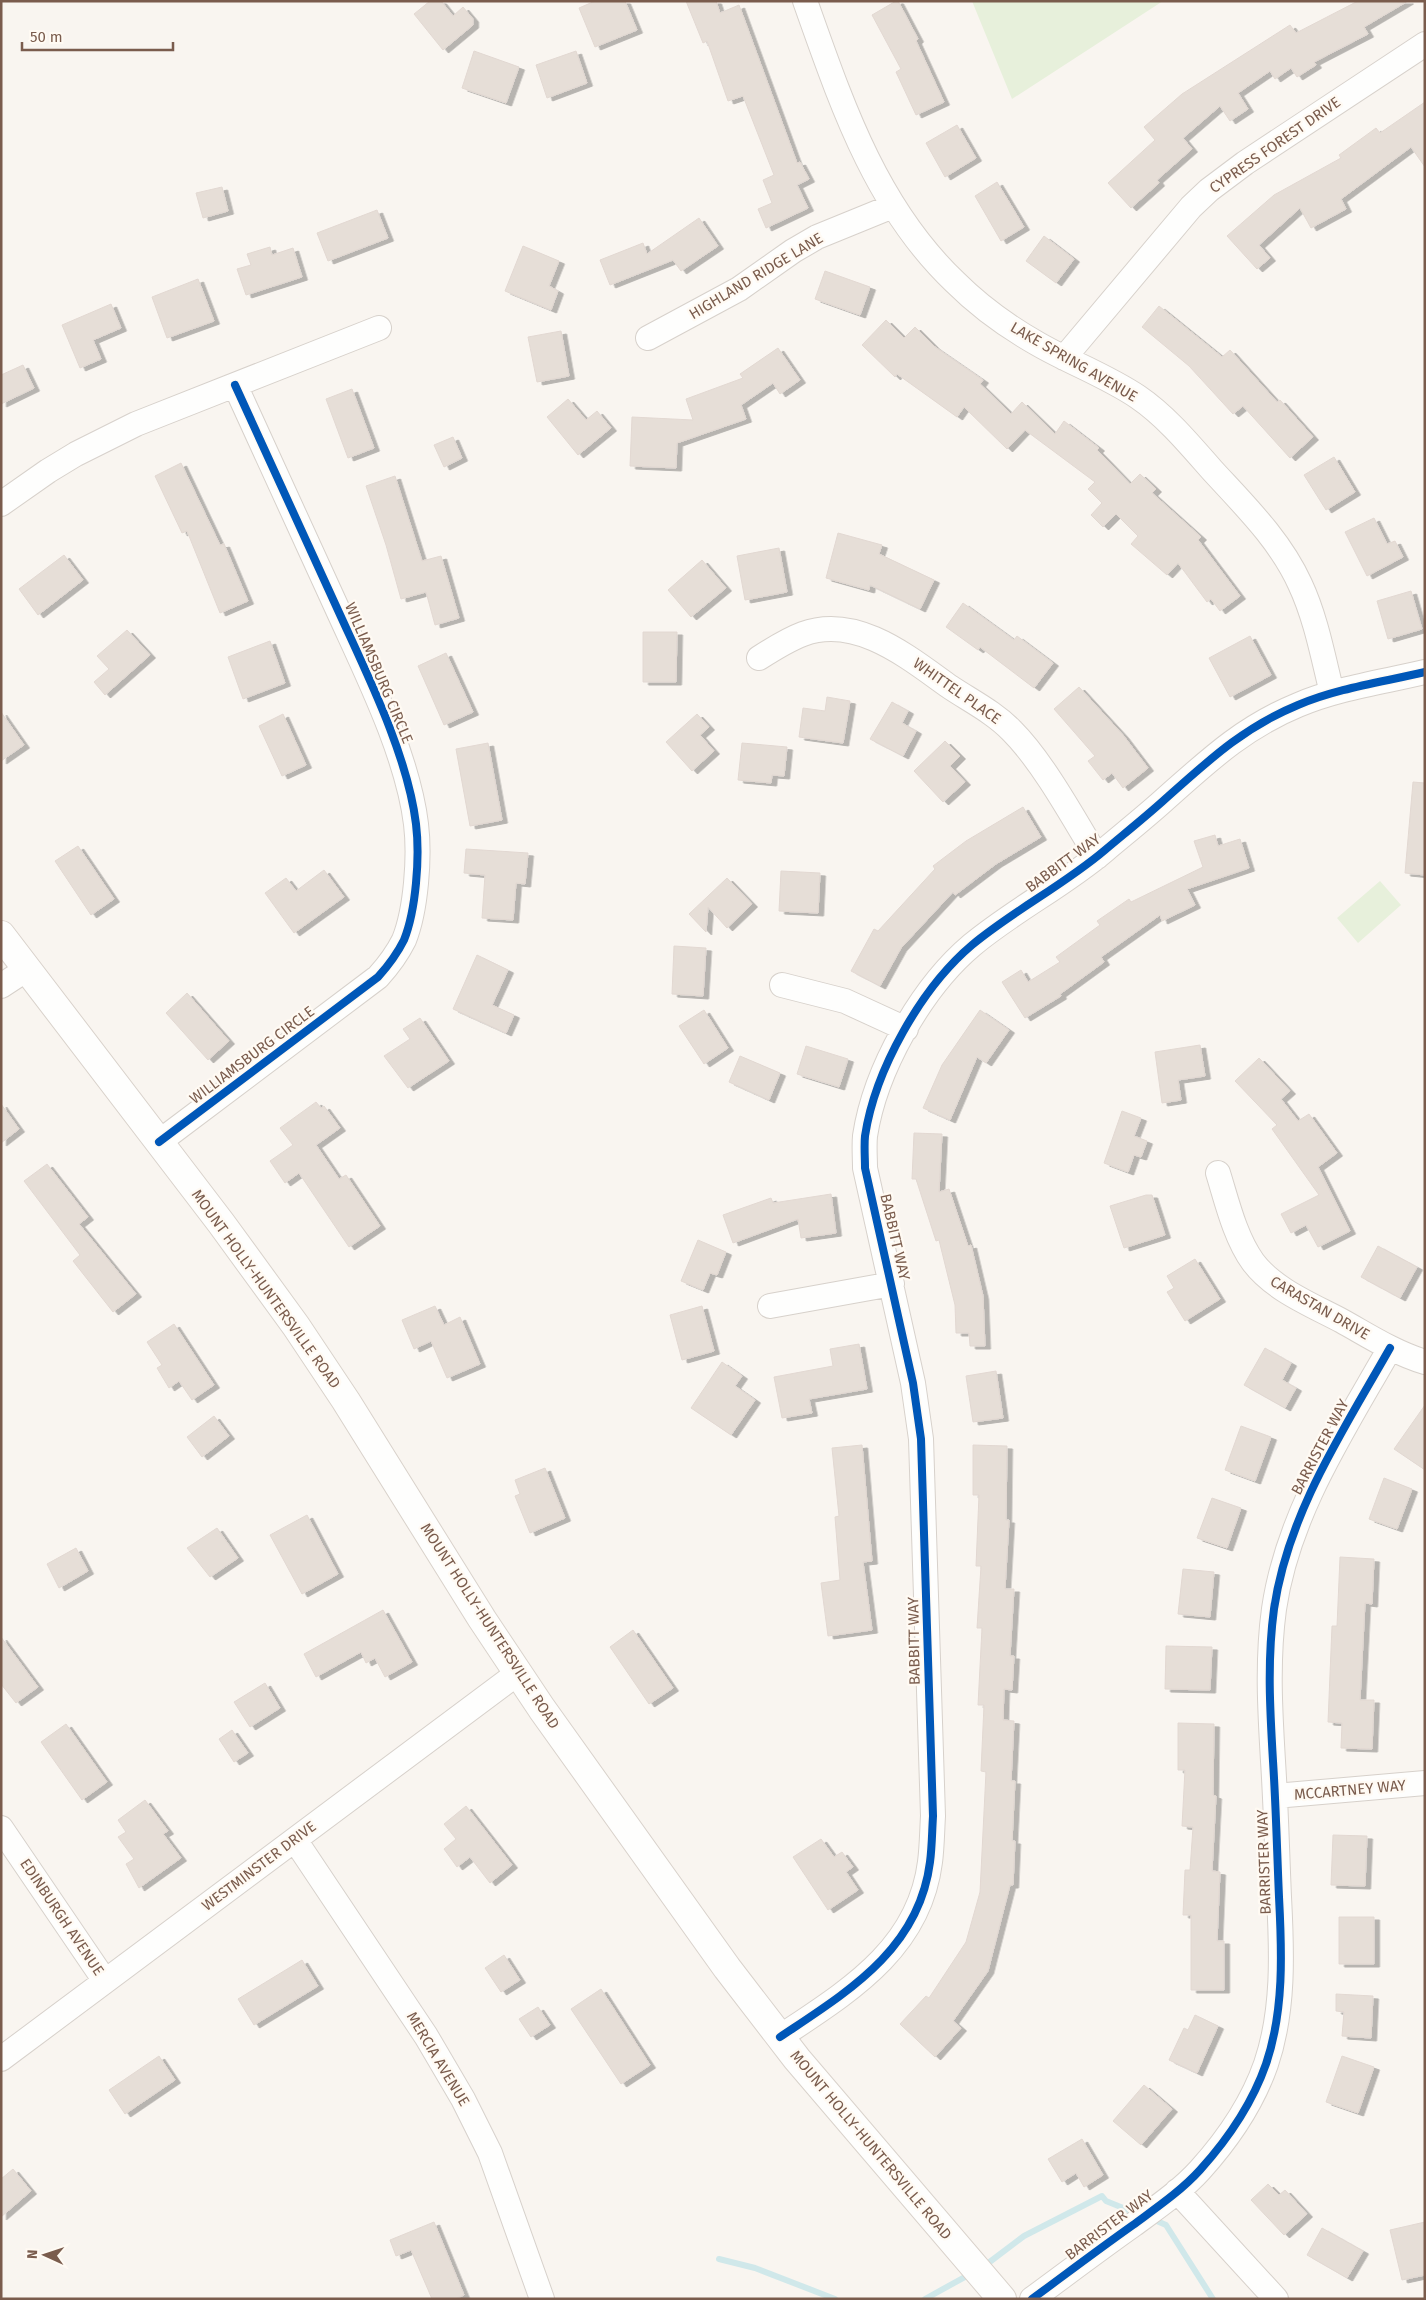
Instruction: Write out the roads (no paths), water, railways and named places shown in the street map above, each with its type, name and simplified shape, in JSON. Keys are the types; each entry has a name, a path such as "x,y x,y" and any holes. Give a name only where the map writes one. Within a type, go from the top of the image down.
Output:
{"main road":[{"name":"MOUNT HOLLY-HUNTERSVILLE ROAD","path":"1,935 159,1142 301,1333 346,1401 482,1619 721,1960 780,2037 1002,2299"}],"street":[{"name":"LAKE SPRING AVENUE","path":"804,1 860,148 893,206 929,254 955,282 1017,332 1138,398 1159,415 1263,526 1287,559 1301,586 1332,693"},
{"name":"CYPRESS FOREST DRIVE","path":"1064,358 1192,207 1209,190 1245,163 1425,44"},
{"name":"HIGHLAND RIDGE LANE","path":"648,338 739,289 793,251 817,237 893,206"},
{"path":"1,504 76,454 136,424 379,328"},
{"name":"WILLIAMSBURG CIRCLE","path":"159,1142 378,977 392,962 403,941 408,926 414,889 418,848 416,824 408,787 393,740 358,655 235,384"},
{"name":"WHITTEL PLACE","path":"759,658 783,643 804,634 819,631 851,632 882,641 1012,730 1039,765 1097,857"},
{"name":"BABBITT WAY","path":"780,2037 840,1997 890,1953 910,1925 930,1864 933,1816 921,1439 913,1383 865,1168 865,1139 874,1097 888,1063 906,1029 935,986 972,946 1097,857 1238,736 1298,705 1332,693 1425,672"},
{"path":"1,986 27,969"},
{"path":"782,985 844,1001 906,1029"},
{"name":"CARASTAN DRIVE","path":"1218,1173 1244,1246 1253,1262 1265,1275 1287,1291 1390,1348 1425,1362"},
{"path":"770,1306 892,1284"},
{"name":"BARRISTER WAY","path":"1032,2299 1177,2191 1198,2172 1229,2135 1245,2108 1265,2066 1272,2043 1279,2002 1281,1930 1269,1661 1274,1610 1280,1576 1302,1510 1329,1456 1390,1348"},
{"name":"WESTMINSTER DRIVE","path":"1,2060 518,1672"},
{"name":"MCCARTNEY WAY","path":"1275,1796 1425,1783"},
{"name":"EDINBURGH AVENUE","path":"1,1828 105,1981"},
{"name":"MERCIA AVENUE","path":"295,1840 426,2036 463,2098 490,2153 542,2299"},
{"path":"1177,2191 1276,2299"}],"waterway":[{"path":"983,2267 1024,2236 1102,2196 1106,2201 1138,2214"},
{"path":"1150,2218 1166,2225 1213,2299"},
{"path":"719,2259 755,2268 835,2299"},
{"path":"925,2299 972,2273"}]}
